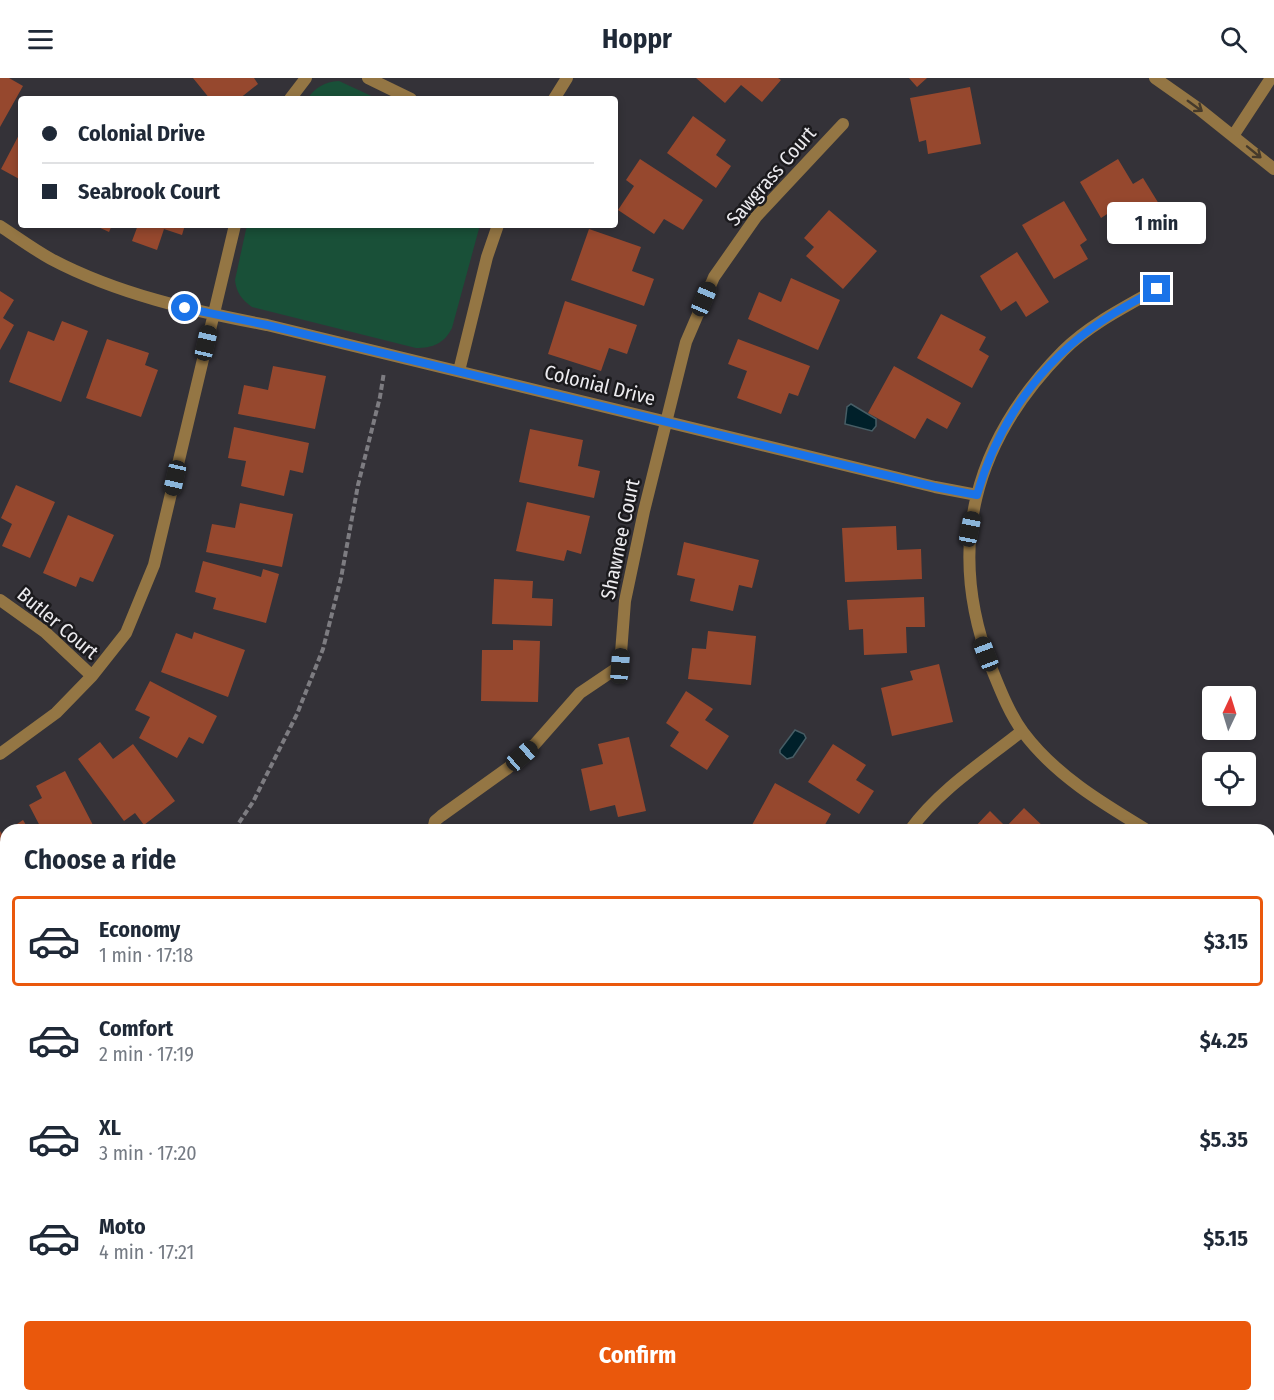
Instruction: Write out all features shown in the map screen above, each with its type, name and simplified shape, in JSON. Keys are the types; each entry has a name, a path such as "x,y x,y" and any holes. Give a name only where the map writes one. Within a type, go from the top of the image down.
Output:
{"street":[{"path":"292,96 306,78"},
{"path":"368,78 405,96"},
{"path":"556,96 567,78"},
{"path":"1155,78 1273,167"},
{"path":"1233,136 1271,78"},
{"name":"Sawgrass Court","path":"666,421 686,342 714,277 756,217 843,124"},
{"name":"Colonial Drive","path":"0,226 50,258 103,283 213,315 267,325 935,487 977,495"},
{"path":"0,754 56,713 92,676 126,633 154,565 234,228"},
{"path":"459,371 487,257 497,228"},
{"path":"1137,824 1103,804 1055,768 1022,732 1000,690 979,636 970,583 970,529 984,468 1002,430 1026,392 1064,350 1102,321 1157,289"},
{"name":"Shawnee Court","path":"434,824 441,816 508,768 535,744 580,693 620,666 626,601 644,511 666,421"},
{"name":"Butler Court","path":"0,600 45,632 92,676"},
{"path":"915,824 948,788 1022,732"}],"path":[{"path":"238,824 253,801 297,714 323,649 341,578 358,485 380,397 387,354"}],"green space":[{"path":"339,81 372,96 310,96 321,86"},
{"path":"246,228 479,228 452,328 445,338 427,347 416,348 252,307 240,295 235,280"}],"water":[{"path":"851,404 876,419 876,426 872,431 845,424 847,407"},
{"path":"795,730 804,734 806,738 793,757 787,759 780,753 780,750"}],"building":[{"path":"0,78 9,78 23,86 0,127"},
{"path":"193,78 254,78 258,84 243,96 208,96"},
{"path":"696,78 778,78 781,80 762,102 741,85 725,103"},
{"path":"909,78 927,78 917,87"},
{"path":"970,87 981,144 928,154 926,140 919,142 910,98"},
{"path":"693,116 726,140 716,155 731,166 716,188 667,153"},
{"path":"18,137 18,178 1,169"},
{"path":"640,159 703,200 683,230 664,219 654,234 618,210 634,186 626,180"},
{"path":"1118,159 1133,184 1143,178 1159,204 1124,225 1115,209 1101,218 1080,182"},
{"path":"1064,201 1087,240 1080,245 1088,259 1054,279 1022,225"},
{"path":"829,210 877,251 843,289 806,256 814,247 804,238"},
{"path":"137,228 184,228 182,235 164,229 157,250 132,241"},
{"path":"589,229 641,247 632,271 654,279 644,306 571,280"},
{"path":"1017,252 1049,302 1026,317 1016,301 1001,311 980,276"},
{"path":"791,278 840,300 818,350 748,319 759,292 781,302"},
{"path":"0,291 14,300 3,318 14,325 0,350"},
{"path":"565,301 637,325 627,354 609,348 601,371 548,354"},
{"path":"941,314 986,337 979,350 989,356 972,388 917,358"},
{"path":"62,321 88,331 61,402 9,382 28,331 54,341"},
{"path":"107,339 149,353 145,365 158,370 141,417 86,398"},
{"path":"738,339 810,366 798,396 789,393 781,414 737,398 747,371 728,364"},
{"path":"273,366 326,376 315,429 238,414 244,385 268,390"},
{"path":"894,366 961,403 947,429 927,418 915,439 868,413"},
{"path":"234,427 309,443 303,473 290,470 284,496 241,486 246,461 228,458"},
{"path":"530,429 583,440 578,466 600,471 594,498 519,482"},
{"path":"16,485 55,502 30,558 2,546 12,524 1,518"},
{"path":"527,502 590,516 581,554 567,550 564,561 516,551"},
{"path":"240,503 293,514 282,567 206,552 212,524 235,528"},
{"path":"68,515 114,535 93,582 80,577 76,587 43,573"},
{"path":"896,526 897,550 921,549 922,579 845,582 842,528"},
{"path":"684,542 759,560 752,588 739,585 733,611 690,601 695,579 677,575"},
{"path":"203,561 261,577 263,569 279,574 266,623 213,609 216,598 195,592"},
{"path":"494,579 533,581 532,598 553,599 552,626 492,624"},
{"path":"924,597 925,627 906,627 907,653 864,655 863,629 849,630 847,600"},
{"path":"708,631 756,636 751,685 688,679 692,648 706,649"},
{"path":"194,632 245,650 228,697 161,672 176,633 192,639"},
{"path":"513,640 540,641 538,702 481,701 482,650 513,650"},
{"path":"939,664 953,722 892,736 881,688 913,680 910,671"},
{"path":"150,681 217,716 203,744 189,737 177,758 139,738 150,717 135,710"},
{"path":"686,691 713,709 705,720 729,736 707,770 670,746 679,732 666,723"},
{"path":"629,737 646,811 618,817 615,805 590,811 581,769 603,764 598,744"},
{"path":"100,742 113,759 133,744 175,801 145,824 135,813 124,821 78,759"},
{"path":"833,744 866,765 856,780 874,791 859,814 808,782"},
{"path":"65,771 92,824 39,824 29,805 42,798 36,786"},
{"path":"775,783 831,814 825,824 753,824"},
{"path":"1024,808 1041,824 1009,824"},
{"path":"990,811 1003,824 978,824"}],"route":[{"path":"185,308 267,325 935,487 977,495 984,468 1002,430 1026,392 1064,350 1102,321 1157,289"}]}
